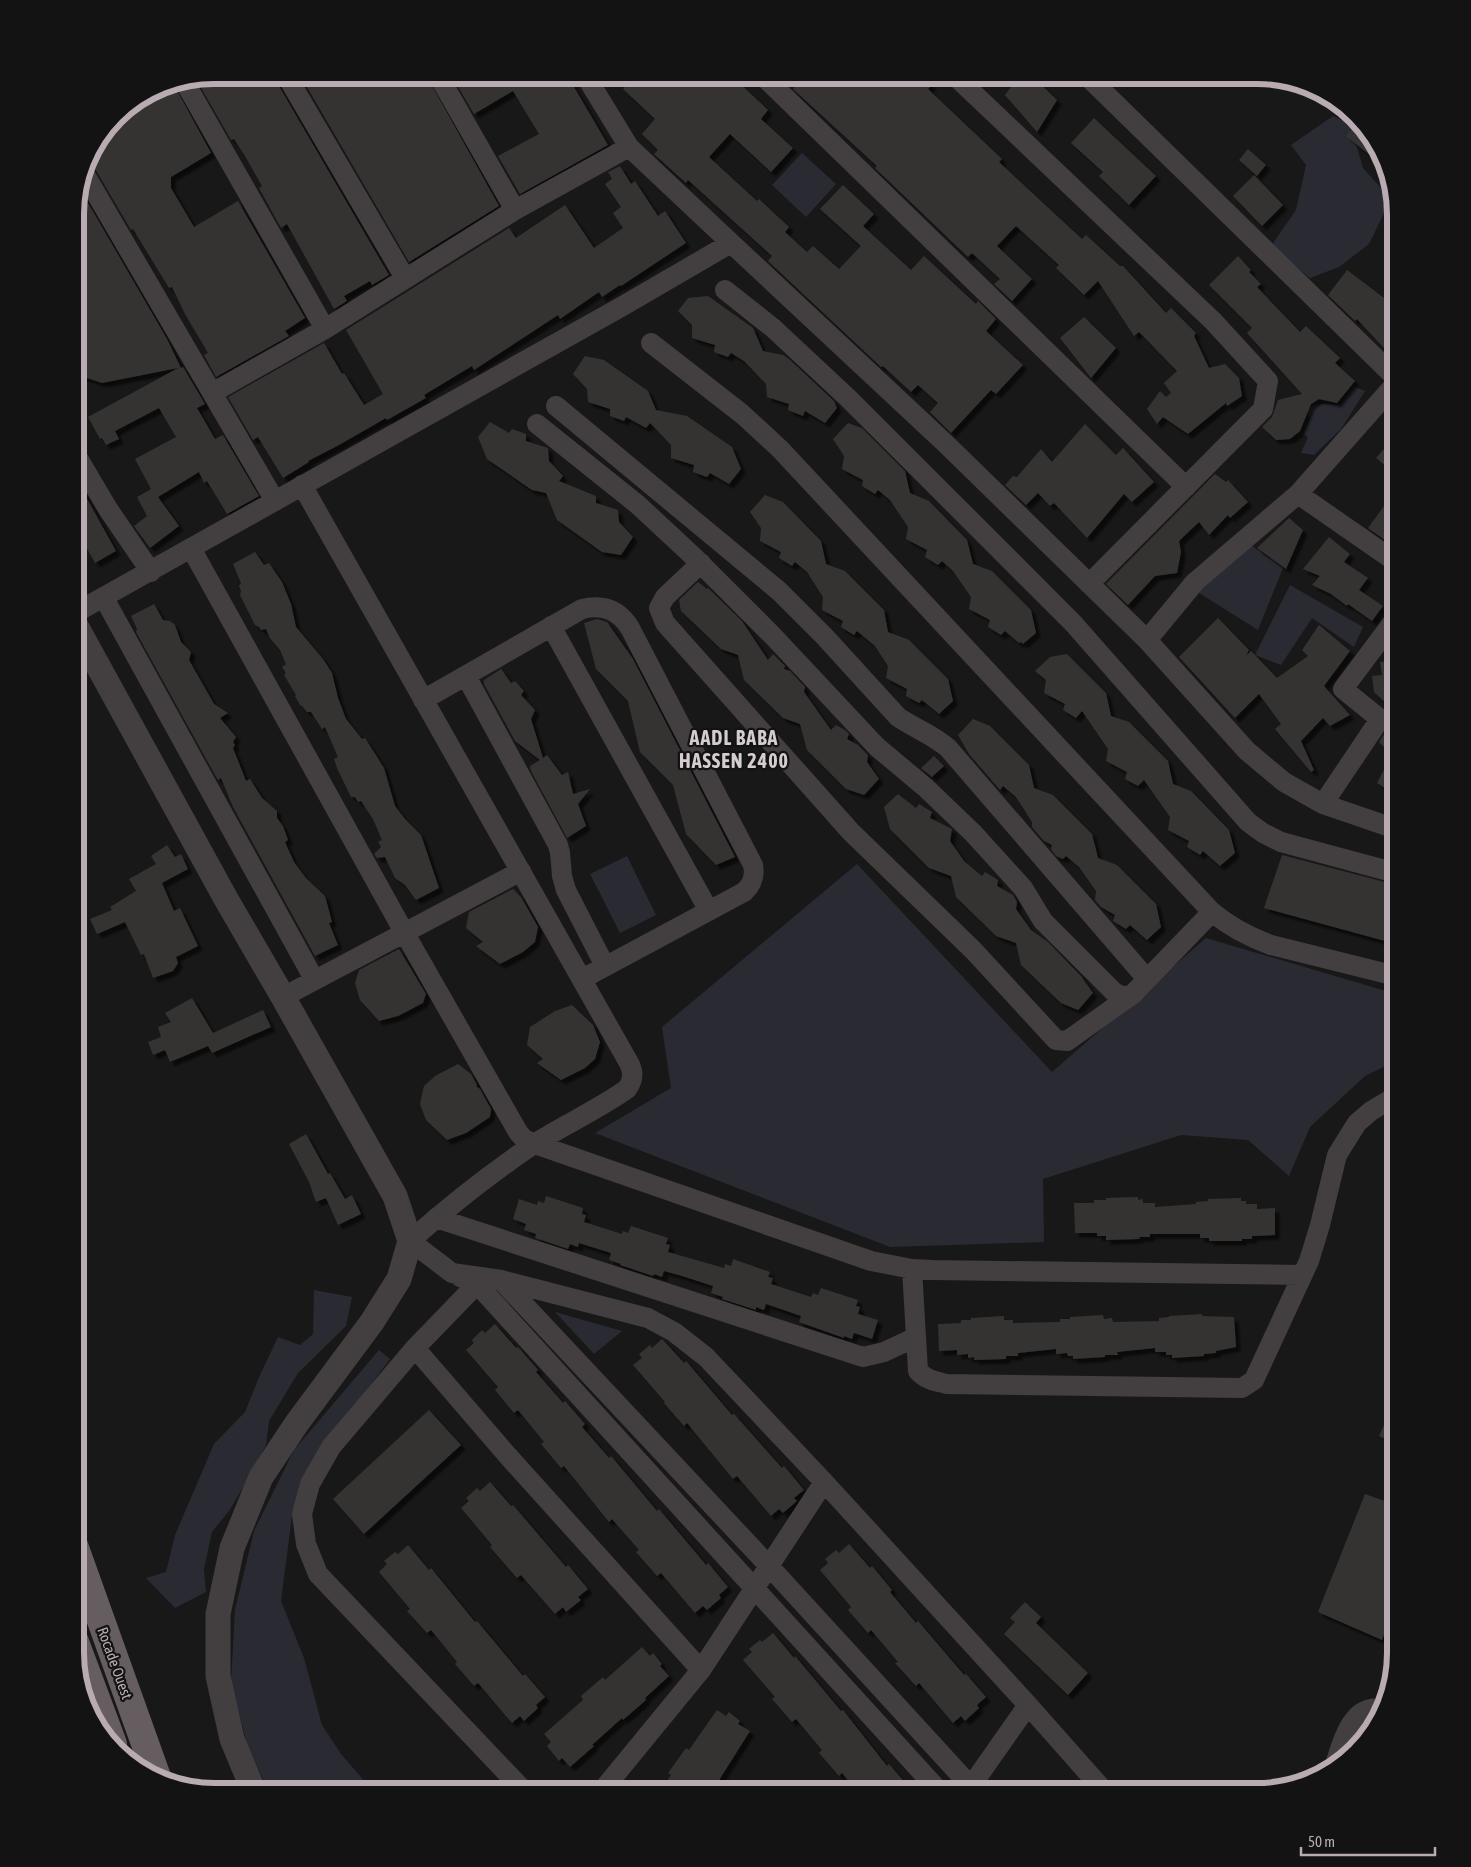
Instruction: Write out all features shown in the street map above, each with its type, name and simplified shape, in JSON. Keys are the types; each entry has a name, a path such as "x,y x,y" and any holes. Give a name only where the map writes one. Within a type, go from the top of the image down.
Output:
{"highway":[{"name":"Rocade Ouest","path":"84,1573 154,1769"},
{"name":"Rocade Ouest","path":"85,1669 106,1725"}],"street":[{"path":"291,84 405,278"},
{"path":"443,84 516,210"},
{"path":"591,84 629,146 945,443 1146,640 1247,751 1284,782 1323,804 1387,824"},
{"path":"771,84 1186,487"},
{"path":"963,84 1213,321 1268,382 1263,409 1089,584"},
{"path":"1095,84 1387,369"},
{"path":"187,86 325,329"},
{"path":"212,392 325,329 516,210 629,146"},
{"path":"88,179 275,501"},
{"path":"84,609 621,307 731,243"},
{"path":"725,290 773,328 849,399 1073,623 1248,822 1263,833 1281,842 1387,871"},
{"path":"651,343 742,414 780,449 1212,912 1239,931 1262,942 1387,974"},
{"path":"1146,640 1195,582 1298,494 1387,393"},
{"path":"556,406 778,591 825,637 898,717 948,748 1147,979"},
{"path":"538,424 630,498 701,564 878,747 973,832 1023,888 1044,922 1088,967 1119,996 1133,994"},
{"path":"84,469 108,509 151,572"},
{"path":"250,1783 232,1739 218,1676 218,1614 232,1548 261,1477 297,1422 381,1307 399,1279 410,1241 436,1218 534,1144 627,1090 632,1079 632,1068 629,1062 302,485"},
{"path":"1298,494 1387,556"},
{"path":"191,548 404,932 518,1132 524,1139 871,1261 912,1269 1302,1274"},
{"path":"701,564 665,597 659,608 665,623 851,832 973,950 1056,1040 1067,1041 1133,994 1212,912"},
{"path":"104,598 314,980"},
{"path":"423,700 582,609 598,607 614,611 620,615 630,628 753,865 754,878 744,892 582,979"},
{"path":"551,626 708,911"},
{"path":"1323,804 1380,718 1343,689 1387,630"},
{"path":"84,640 226,899 395,1196 410,1241 452,1272 477,1284 932,1783"},
{"path":"466,676 558,845 566,890 605,966"},
{"path":"283,997 521,871"},
{"path":"912,1269 918,1371 930,1380 947,1384 1242,1388 1254,1380 1309,1261 1320,1225 1336,1155 1357,1123 1371,1111 1387,1101"},
{"path":"436,1218 863,1357 884,1352 916,1337"},
{"path":"452,1272 500,1280 648,1318 674,1332 706,1357 824,1482 1097,1783"},
{"path":"500,1280 769,1566 965,1783"},
{"path":"477,1284 415,1348 331,1447 310,1484 302,1514 306,1544 318,1574 516,1783"},
{"path":"415,1348 508,1456 701,1670"},
{"path":"608,1783 701,1670 824,1482"},
{"path":"976,1783 1028,1705"},
{"path":"1338,1754 1352,1723 1362,1712 1375,1708"}],"shaded area":[{"path":"1333,116 1350,124 1363,168 1385,193 1386,197 1387,208 1369,244 1339,267 1310,278 1281,254 1273,243 1296,210 1306,165 1291,145"},
{"path":"802,153 836,184 806,217 772,185"},
{"path":"1355,387 1365,391 1341,429 1314,455 1301,453 1308,437 1303,434 1310,419 1305,407 1322,404 1340,405"},
{"path":"1248,543 1283,568 1258,630 1196,591"},
{"path":"1290,585 1363,627 1354,647 1312,618 1281,665 1255,655"},
{"path":"627,856 656,915 620,933 590,874"},
{"path":"857,864 1052,1072 1206,938 1387,991 1387,1065 1365,1076 1310,1127 1289,1176 1248,1140 1181,1135 1043,1179 1044,1242 890,1247 595,1133 671,1088 662,1027"},
{"path":"314,1290 352,1297 346,1326 298,1373 269,1421 266,1445 229,1511 212,1532 204,1569 206,1592 175,1608 146,1578 166,1572 175,1535 214,1444 245,1412 278,1337 300,1345 313,1334"},
{"path":"555,1312 622,1331 594,1354"},
{"path":"379,1350 390,1359 337,1429 301,1490 292,1516 281,1601 304,1658 322,1725 341,1754 366,1783 265,1783 247,1744 231,1682 235,1610 254,1531 294,1450"}],"building":[{"path":"278,84 389,275 372,285 370,281 344,296 347,301 334,309 287,224 281,228 259,188 262,186 245,156 234,139 231,140 199,85"},
{"path":"305,84 431,84 499,206 409,262"},
{"path":"456,84 572,84 608,145 520,194 498,156 539,134 513,91 474,114"},
{"path":"628,84 720,84 724,87 727,84 740,84 768,110 761,119 793,148 771,172 730,134 709,157 757,201 759,199 789,227 785,232 807,252 813,246 839,269 861,246 820,209 843,185 874,214 863,226 911,270 924,256 976,304 978,301 996,319 986,331 1023,365 996,394 991,390 951,433 930,412 938,403 918,385 911,392 883,366 881,367 768,261 772,256 688,180 686,183 654,154 658,150 642,134 655,119 623,89"},
{"path":"798,84 931,84 928,89 1002,159 999,162 1082,239 1086,235 1120,266 1123,266 1166,313 1171,308 1196,333 1194,336 1209,368 1225,364 1239,378 1242,396 1227,406 1226,403 1188,434 1163,417 1157,424 1147,409 1160,391 1166,397 1171,393 1164,383 1177,371 1139,332 1134,336 1098,281 1084,295 1056,268 1059,265 1016,226 997,246 1032,279 1012,301 994,284 1000,279 972,253 968,257 875,168 877,166 793,89"},
{"path":"1008,84 1040,84 1057,100 1037,132 1005,95 1011,87"},
{"path":"176,89 211,153 171,177 171,188 194,227 238,201 305,318 285,331 289,336 216,377 204,355 208,353 185,314 172,287 169,288 133,229 131,230 94,167 97,156 106,142 128,116 156,97"},
{"path":"1094,118 1156,176 1129,205 1099,176 1103,172 1071,143"},
{"path":"1353,127 1375,159 1346,136"},
{"path":"1248,149 1266,165 1257,176 1239,160"},
{"path":"620,166 631,184 635,181 658,216 665,211 686,243 621,286 602,297 599,292 560,319 558,315 474,370 472,366 424,395 426,398 308,461 283,478 258,437 253,440 228,397 324,343 342,374 344,373 364,405 383,394 346,330 509,228 516,238 565,205 594,248 623,228 613,213 621,207 605,184 612,179 608,172"},
{"path":"1254,175 1283,205 1262,226 1233,196"},
{"path":"85,198 167,339 181,368 183,367 205,404 197,408 215,439 223,435 259,496 227,514 207,481 204,483 199,472 158,497 179,526 150,548 134,526 147,516 137,497 151,489 135,459 176,437 159,408 115,431 119,439 106,445 102,438 100,439 88,417 178,368 102,383 84,377"},
{"path":"1238,256 1251,270 1249,272 1261,284 1257,287 1300,332 1306,326 1340,358 1335,363 1355,381 1337,403 1319,399 1311,404 1300,431 1290,439 1276,440 1262,427 1272,417 1278,400 1302,394 1247,333 1252,328 1209,285"},
{"path":"1347,270 1387,300 1387,351 1357,319 1355,321 1328,295"},
{"path":"708,296 753,328 763,351 783,355 789,359 834,401 837,408 825,423 805,411 803,416 788,410 789,404 767,397 766,384 744,361 731,353 728,357 714,352 715,345 692,338 692,325 678,311 688,298"},
{"path":"1084,317 1116,348 1091,378 1060,338"},
{"path":"585,356 604,360 648,391 656,410 687,416 732,447 741,469 729,484 710,473 707,477 693,472 694,465 671,458 671,445 650,423 646,428 626,417 624,421 610,416 610,409 588,402 587,389 573,374"},
{"path":"490,422 509,433 512,429 526,434 526,441 548,448 549,461 563,476 559,481 596,496 596,503 618,510 619,522 633,537 621,555 602,552 557,520 546,493 532,490 487,459 478,437"},
{"path":"848,423 862,428 905,471 910,493 929,501 967,540 973,564 992,571 1031,610 1036,633 1023,644 1019,643 1005,631 1001,635 988,627 990,620 969,609 971,597 953,571 942,561 938,565 925,557 927,550 906,539 908,527 890,500 878,490 875,494 862,486 863,480 842,469 844,456 833,439"},
{"path":"1085,424 1116,455 1123,448 1154,482 1132,502 1124,494 1087,538 1054,503 1050,506 1038,493 1026,505 1005,485 1013,476 1017,477 1041,449 1052,462"},
{"path":"1387,445 1387,467 1376,458"},
{"path":"1215,474 1226,482 1228,480 1248,502 1230,518 1228,515 1209,535 1199,522 1179,541 1181,552 1177,573 1155,576 1128,605 1106,584"},
{"path":"84,493 116,551 95,563 84,543"},
{"path":"765,495 783,502 821,541 826,564 845,571 884,610 888,632 909,640 948,679 953,701 939,714 922,700 919,703 906,696 907,689 886,678 888,666 875,646 857,631 854,635 841,627 843,621 822,610 823,597 807,572 795,562 792,566 779,558 781,552 760,541 761,528 750,512"},
{"path":"1387,502 1387,542 1368,528"},
{"path":"1289,518 1303,530 1286,569 1257,548"},
{"path":"1329,537 1350,554 1344,562 1368,578 1359,590 1383,606 1372,621 1348,604 1347,606 1331,594 1312,585 1320,576 1303,569"},
{"path":"255,552 264,565 269,563 282,582 291,604 296,627 323,659 332,673 338,698 346,719 362,739 365,738 384,768 395,806 421,835 439,888 416,900 405,885 395,878 385,857 377,858 374,854 381,847 378,842 382,840 373,819 361,801 358,802 355,797 351,797 337,768 334,759 338,757 325,727 322,729 311,712 307,712 300,705 284,675 286,673 282,667 286,664 280,650 270,638 266,629 261,630 255,625 240,595 239,586 241,583 233,564"},
{"path":"698,582 708,588 742,621 768,660 773,654 785,666 784,669 790,671 805,687 804,692 831,730 836,725 845,730 849,734 847,739 858,745 868,755 867,762 879,779 864,795 846,789 807,750 800,724 783,718 744,680 738,655 721,649 681,611 679,600"},
{"path":"154,604 163,620 170,621 175,625 181,642 191,652 189,660 214,704 228,713 220,718 236,737 233,742 235,745 233,748 246,781 250,779 262,798 277,811 277,818 283,826 288,840 285,842 294,862 306,878 325,896 332,922 329,923 338,945 315,956 233,807 221,778 218,780 215,775 136,632 137,629 131,616"},
{"path":"1218,618 1249,650 1246,656 1251,651 1277,678 1308,656 1302,650 1319,625 1350,651 1324,686 1350,715 1330,726 1323,718 1301,741 1314,770 1311,772 1275,729 1281,724 1259,694 1235,718 1179,657"},
{"path":"597,619 607,622 633,659 735,857 716,865 686,834 673,785 640,752 628,701 596,669 584,623"},
{"path":"1067,654 1106,693 1111,716 1129,722 1168,761 1173,784 1191,791 1229,830 1235,853 1220,866 1203,851 1200,855 1187,847 1189,841 1168,830 1170,817 1144,780 1138,786 1125,779 1127,772 1106,761 1108,749 1082,711 1076,718 1063,710 1065,704 1044,693 1046,680 1035,671 1050,657"},
{"path":"1380,662 1387,662 1387,704 1374,692 1372,676 1382,675"},
{"path":"501,669 511,683 515,681 524,691 521,695 535,710 531,719 543,758 547,755 562,775 568,772 573,794 590,789 578,804 586,826 567,838 531,771 530,766 540,760 515,741 484,684 484,680"},
{"path":"973,719 990,726 1029,765 1034,788 1053,795 1092,834 1098,858 1117,865 1156,904 1161,927 1147,940 1130,925 1126,929 1113,921 1115,915 1101,907 1095,900 1096,891 1079,867 1066,856 1063,859 1056,856 1051,849 1052,845 1044,841 1032,827 1032,822 1016,797 1003,786 1000,790 969,754 958,735"},
{"path":"1387,730 1387,750 1379,742"},
{"path":"934,756 944,766 932,777 921,768"},
{"path":"1387,764 1387,789 1377,783"},
{"path":"898,794 916,808 919,804 932,812 930,818 952,829 950,841 964,861 982,876 985,872 998,880 997,886 1013,895 1017,902 1016,909 1031,930 1048,942 1081,976 1093,993 1078,1010 1061,1003 1021,965 1016,943 996,936 956,897 951,876 929,868 890,829 884,807"},
{"path":"167,845 175,857 181,854 188,869 162,883 174,911 180,908 198,946 176,957 178,963 173,971 153,978 144,954 141,955 125,922 97,934 90,919 112,910 110,907 136,891 129,879 156,864 151,856"},
{"path":"1282,855 1387,883 1387,942 1264,908"},
{"path":"513,889 521,897 538,927 535,942 523,952 500,964 476,946 483,942 466,928 469,912"},
{"path":"399,949 426,994 423,1003 398,1016 379,1021 360,1000 355,983 359,970"},
{"path":"192,998 213,1033 263,1010 271,1027 212,1053 208,1046 170,1062 165,1050 153,1055 148,1042 161,1037 158,1027 171,1022 165,1013"},
{"path":"572,1005 593,1025 600,1042 595,1059 585,1068 561,1080 537,1063 543,1059 527,1045 530,1027 555,1011"},
{"path":"458,1064 471,1074 476,1086 480,1089 491,1109 490,1117 466,1133 447,1140 426,1120 420,1104 424,1086 435,1076"},
{"path":"306,1134 328,1174 330,1173 345,1199 352,1195 361,1214 338,1225 326,1198 316,1202 309,1182 289,1144"},
{"path":"546,1196 583,1208 582,1214 586,1215 584,1222 622,1234 623,1231 628,1233 631,1226 668,1238 666,1244 670,1245 668,1252 724,1268 725,1264 731,1266 733,1259 770,1272 768,1277 773,1278 771,1284 811,1297 813,1293 818,1295 821,1288 858,1300 856,1306 860,1307 858,1314 878,1320 872,1339 854,1333 852,1339 844,1336 844,1338 799,1322 801,1316 766,1304 764,1310 756,1307 756,1310 722,1299 723,1297 711,1293 713,1286 664,1271 662,1277 654,1274 653,1276 609,1260 611,1253 579,1243 578,1247 570,1244 568,1249 535,1238 536,1234 524,1230 526,1224 513,1219 519,1199 537,1205 538,1201 544,1203"},
{"path":"1138,1197 1138,1200 1143,1199 1143,1203 1155,1203 1155,1207 1196,1204 1196,1202 1208,1201 1208,1199 1241,1198 1241,1201 1246,1201 1246,1204 1257,1204 1257,1209 1275,1208 1275,1235 1252,1236 1252,1239 1242,1239 1242,1241 1209,1241 1209,1238 1200,1238 1200,1234 1150,1234 1150,1237 1139,1237 1140,1239 1106,1240 1106,1236 1097,1236 1097,1233 1075,1233 1074,1203 1094,1203 1094,1200 1106,1200 1106,1198"},
{"path":"1202,1314 1202,1316 1234,1317 1236,1347 1216,1351 1216,1353 1204,1354 1204,1356 1172,1358 1172,1355 1166,1355 1166,1352 1155,1352 1155,1348 1117,1352 1118,1355 1105,1355 1105,1357 1073,1359 1073,1356 1068,1356 1067,1353 1056,1354 1056,1349 1018,1353 1018,1356 1006,1356 1006,1359 974,1360 974,1357 968,1358 968,1354 957,1355 957,1350 939,1351 938,1324 961,1323 961,1320 971,1320 971,1318 1004,1316 1004,1320 1013,1320 1013,1323 1060,1322 1060,1319 1070,1319 1070,1317 1103,1315 1104,1319 1112,1318 1113,1322 1159,1321 1159,1318 1169,1316"},
{"path":"495,1324 538,1370 536,1372 563,1403 565,1401 585,1424 582,1427 609,1458 611,1456 657,1511 659,1509 706,1565 708,1563 728,1587 719,1595 721,1598 707,1610 703,1606 695,1613 661,1573 657,1576 636,1552 639,1550 612,1519 609,1522 564,1466 561,1468 541,1444 544,1442 518,1410 514,1413 495,1390 498,1387 466,1350 474,1343 472,1340 482,1330 485,1333"},
{"path":"662,1339 684,1363 686,1361 732,1415 734,1414 782,1468 784,1466 804,1490 794,1498 797,1501 783,1513 779,1509 771,1516 737,1476 733,1479 687,1423 684,1426 633,1365 642,1358 639,1354 650,1345 652,1348"},
{"path":"429,1410 461,1445 364,1534 333,1499"},
{"path":"1387,1418 1387,1440 1379,1436"},
{"path":"490,1482 588,1589 578,1597 581,1600 566,1612 563,1607 555,1614 521,1575 517,1578 490,1547 492,1545 461,1508 469,1501 466,1498 477,1488 480,1491"},
{"path":"1365,1494 1387,1502 1387,1627 1382,1640 1318,1612"},
{"path":"849,1544 870,1568 872,1566 892,1590 890,1592 916,1623 918,1621 964,1675 966,1674 986,1697 977,1705 979,1708 965,1721 961,1716 953,1723 919,1683 916,1686 895,1663 898,1662 871,1630 868,1633 848,1610 851,1607 820,1570 828,1563 825,1559 836,1550 839,1553"},
{"path":"408,1545 429,1570 431,1568 475,1622 477,1621 523,1676 525,1674 545,1697 536,1705 538,1708 524,1721 520,1716 512,1723 478,1683 474,1686 455,1664 457,1662 431,1630 427,1633 407,1611 410,1609 379,1572 387,1564 384,1561 395,1552 398,1554"},
{"path":"1025,1602 1041,1617 1036,1623 1088,1673 1068,1695 1004,1634 1015,1622 1010,1618"},
{"path":"773,1633 841,1711 843,1710 887,1766 889,1764 905,1783 850,1783 842,1773 839,1776 819,1753 822,1750 796,1719 792,1722 772,1699 775,1697 743,1660 752,1652 749,1649 760,1640 762,1642"},
{"path":"642,1647 650,1656 653,1653 662,1664 660,1666 669,1676 645,1698 646,1700 623,1720 622,1718 570,1767 562,1758 559,1761 547,1746 551,1742 544,1734 583,1700 581,1696 603,1677 605,1680"},
{"path":"717,1710 726,1716 729,1712 740,1721 738,1724 750,1731 717,1783 665,1783 671,1775 668,1773 686,1748 689,1750"}],"district":[{"name":"AADL BABA HASSEN 2400","path":"734,748"}]}
